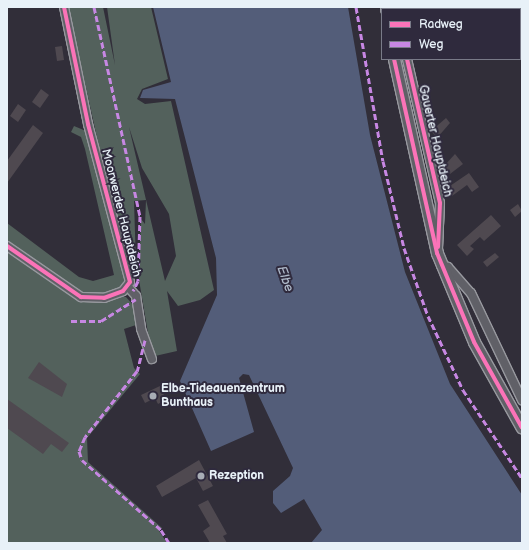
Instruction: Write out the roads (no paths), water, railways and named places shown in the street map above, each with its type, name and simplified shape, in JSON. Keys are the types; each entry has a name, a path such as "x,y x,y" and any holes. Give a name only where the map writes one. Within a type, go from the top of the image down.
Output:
{"street":[{"name":"Moorwerder Hauptdeich","path":"64,7 101,177 130,279 128,287"},
{"name":"Gauerter Hauptdeich","path":"394,60 398,93 441,265 474,342 522,428"},
{"name":"Gauerter Hauptdeich","path":"408,60 440,203 437,252"},
{"name":"Moorwerder Hauptdeich","path":"7,246 76,295 104,298 128,287"},
{"path":"441,265 448,267 471,293 522,400"},
{"name":"Moorwerder Hauptdeich","path":"128,287 136,296 141,329 152,359"}],"water":[{"name":"Elbe","path":"153,7 348,7 370,135 405,272 450,384 522,495 522,543 311,543 322,530 304,499 281,513 273,503 273,491 290,476 293,468 249,375 243,374 239,378 254,432 211,451 180,381 217,295 216,258 175,99 140,98 143,90 171,82"}],"place":[{"name":"Elbe-Tideauenzentrum Bunthaus","path":"153,396"},
{"name":"Rezeption","path":"201,476"}]}
